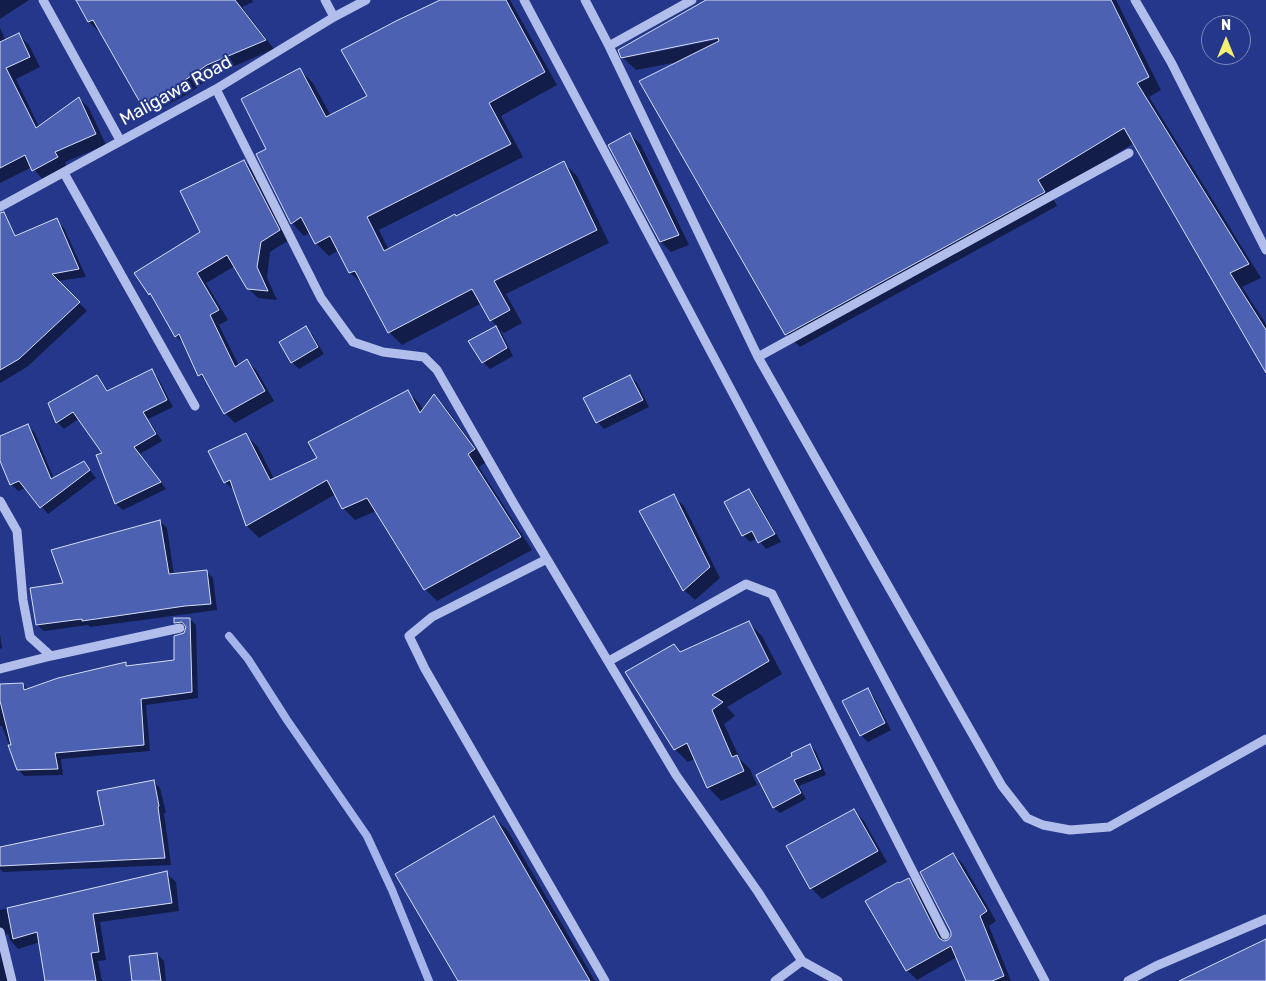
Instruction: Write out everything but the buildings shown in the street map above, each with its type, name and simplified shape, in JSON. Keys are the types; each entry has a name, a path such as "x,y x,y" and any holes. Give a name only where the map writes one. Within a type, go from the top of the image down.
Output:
{"street":[{"path":"43,0 120,140"},
{"path":"325,0 334,17"},
{"name":"Maligawa Road","path":"0,207 216,89 334,17 366,0"},
{"path":"524,0 1045,981"},
{"path":"585,0 609,46 758,357 1002,786 1028,818 1043,825 1070,830 1109,827 1266,739"},
{"path":"609,46 692,0"},
{"path":"1135,0 1171,62 1266,250"},
{"path":"216,89 321,298 353,342 383,352 424,357 437,370 514,504 676,775 758,892 802,961 838,981"},
{"path":"758,357 1129,153"},
{"path":"64,173 194,406"},
{"path":"0,501 17,531 23,600 30,637 51,656"},
{"path":"547,559 432,617 409,636 426,669 605,981"},
{"path":"609,661 746,584 772,594 945,936"},
{"path":"0,669 180,628"},
{"path":"1128,981 1156,966 1266,919"},
{"path":"0,932 12,981"},
{"path":"775,981 802,961"}],"waterway":[{"path":"229,636 248,659 287,720 367,836 392,890 429,981"}]}
